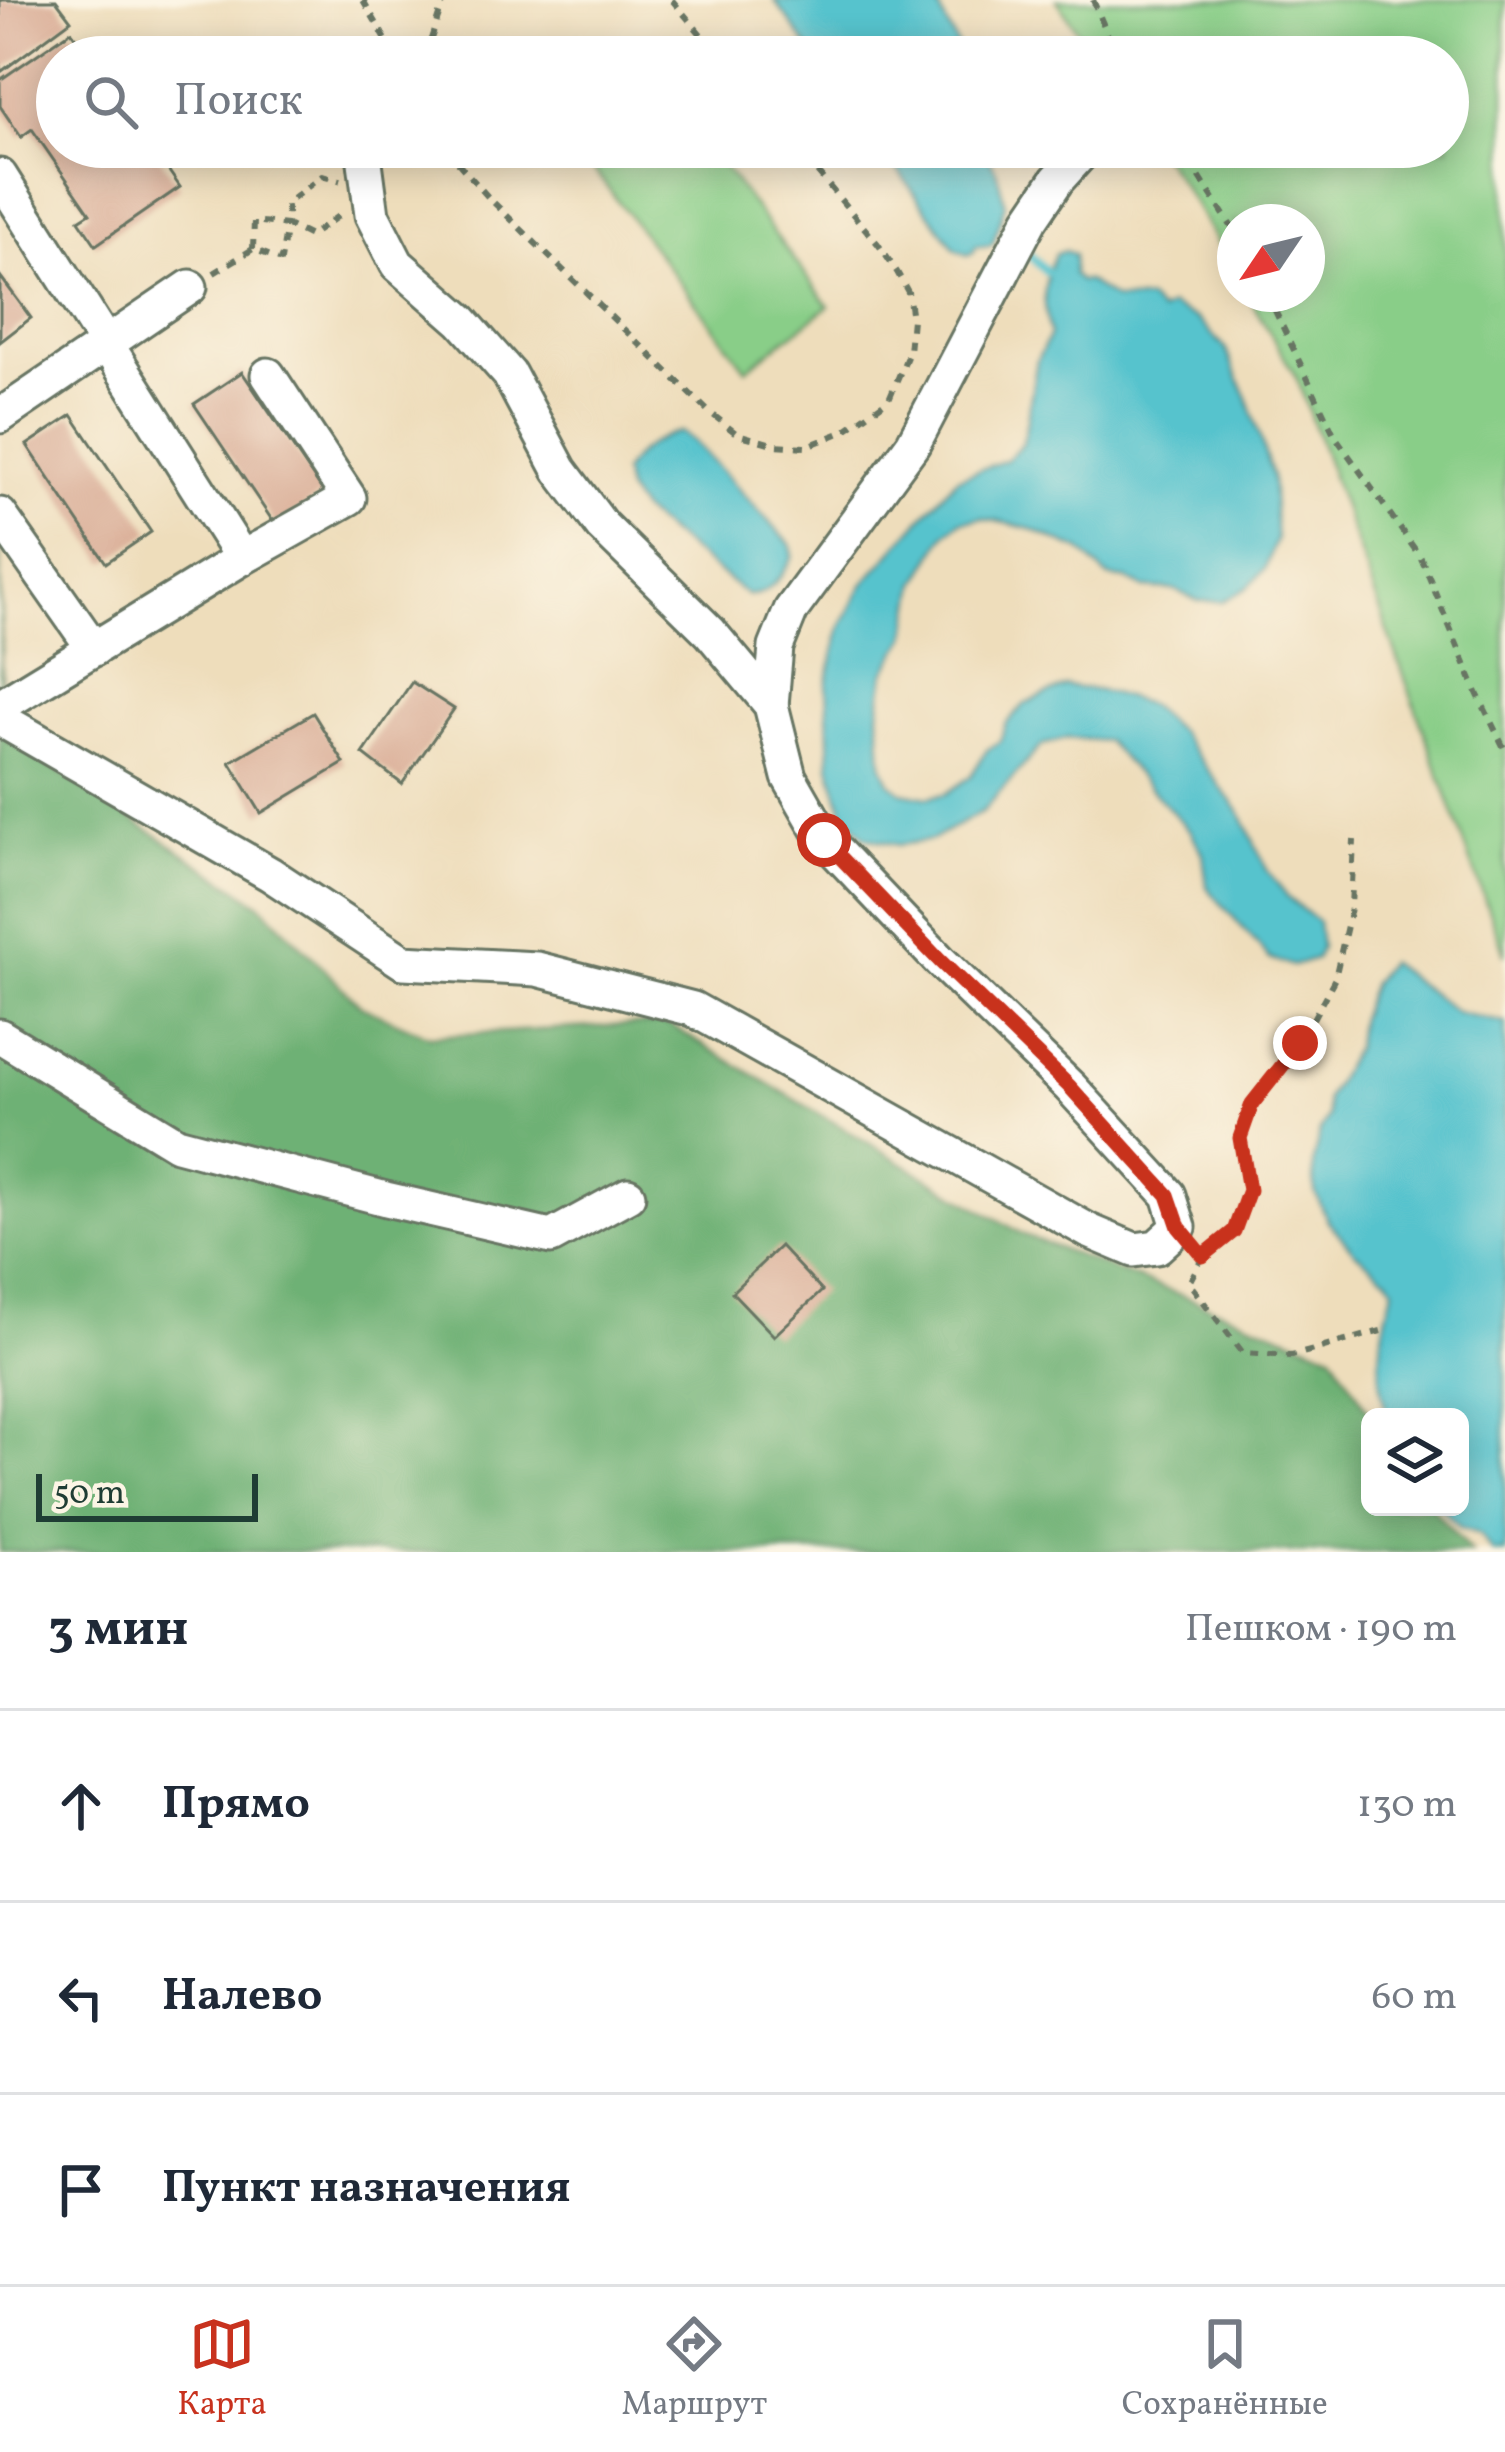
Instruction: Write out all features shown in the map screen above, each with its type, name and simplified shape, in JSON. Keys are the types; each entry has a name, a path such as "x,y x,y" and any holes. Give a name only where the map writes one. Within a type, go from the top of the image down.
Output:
{"street":[{"path":"366,168 372,214 397,264 462,321 508,374 560,470 602,526 710,632 771,705"},
{"path":"0,719 270,874 403,962 537,969 692,1009 1089,1231 1134,1250 1157,1246 1179,1227 1168,1195 1070,1087 824,840 789,777 771,705 776,646 791,610 913,445 1030,220 1068,168"},
{"path":"0,176 242,558"},
{"path":"0,416 190,287"},
{"path":"0,706 349,498 268,375"},
{"path":"0,515 94,649"},
{"path":"0,1036 177,1144 386,1199 550,1237 628,1195"}],"path":[{"path":"364,0 384,36"},
{"path":"432,36 444,0"},
{"path":"672,0 702,36"},
{"path":"1094,0 1109,36"},
{"path":"463,168 707,410 737,434 805,447 843,432 889,399 910,352 912,319 908,292 898,272 814,168"},
{"path":"1194,168 1217,204"},
{"path":"253,249 281,260 287,203 322,176 352,185"},
{"path":"253,249 254,221 287,225 310,236 349,209"},
{"path":"190,287 253,249"},
{"path":"1276,312 1335,436 1420,558 1505,750"},
{"path":"1354,840 1351,908 1335,978 1300,1043 1252,1104 1240,1138 1249,1190 1234,1231 1203,1256 1190,1283 1243,1353 1292,1356 1381,1331"},
{"path":"1179,1227 1203,1256"}],"green space":[{"path":"1057,0 1505,0 1505,956 1297,379 1258,312 1325,312 1325,204 1217,204 1217,243 1170,168 1469,168 1469,36 1081,36"},
{"path":"725,168 829,306 746,369 594,170"},
{"path":"0,517 2,733 259,903 361,1006 429,1036 666,1023 1024,1235 1332,1353 1366,1408 1361,1408 1361,1516 1439,1516 1471,1552 0,1552"}],"water":[{"path":"774,0 935,0 953,36 800,36"},
{"path":"896,168 995,168 1005,204 993,243 976,246 967,255 955,249"},
{"path":"1055,254 1074,254 1073,275 1079,281 1087,281 1115,300 1148,300 1160,312 1170,306 1197,319 1225,348 1248,400 1272,476 1276,540 1265,569 1247,588 1223,601 1198,601 1175,590 1144,588 1108,577 1080,550 1028,528 982,518 961,521 946,533 917,583 907,637 885,672 879,713 882,763 890,783 902,792 928,797 945,794 970,777 1025,704 1066,686 1147,704 1178,731 1240,812 1267,870 1288,898 1318,922 1321,948 1316,959 1293,966 1270,959 1207,887 1203,854 1191,832 1106,741 1068,738 1042,745 983,811 932,840 898,845 865,837 843,811 830,766 827,684 840,629 862,586 957,478 1006,460 1023,443 1037,360 1050,335 1047,275"},
{"path":"681,432 791,545 793,556 785,570 762,592 747,595 641,511 627,492 623,473 634,458 655,441"},
{"path":"1388,962 1456,1012 1505,1023 1505,1552 1492,1552 1479,1534 1461,1528 1449,1516 1469,1516 1469,1408 1386,1408 1380,1352 1394,1287 1328,1221 1315,1192 1313,1162 1328,1117 1326,1100 1355,1047 1358,1021 1372,983"}],"building":[{"path":"0,0 56,0 71,20 49,36 36,36 36,46 2,71"},
{"path":"36,55 36,135 32,129 21,137 0,106 0,80"},
{"path":"59,168 167,168 180,187 96,245 79,220 90,213"},
{"path":"0,276 31,318 0,342"},
{"path":"242,372 324,493 276,526 194,404"},
{"path":"72,415 151,532 106,563 27,445"},
{"path":"412,682 454,709 402,784 363,754"},
{"path":"313,713 344,763 261,813 230,762"},
{"path":"780,1246 822,1291 774,1336 732,1292"}],"waterway":[{"path":"1024,250 1047,272"}],"route":[{"path":"824,840 1070,1087 1168,1195 1179,1227 1203,1256 1234,1231 1249,1190 1240,1138 1252,1104 1300,1043"}]}
